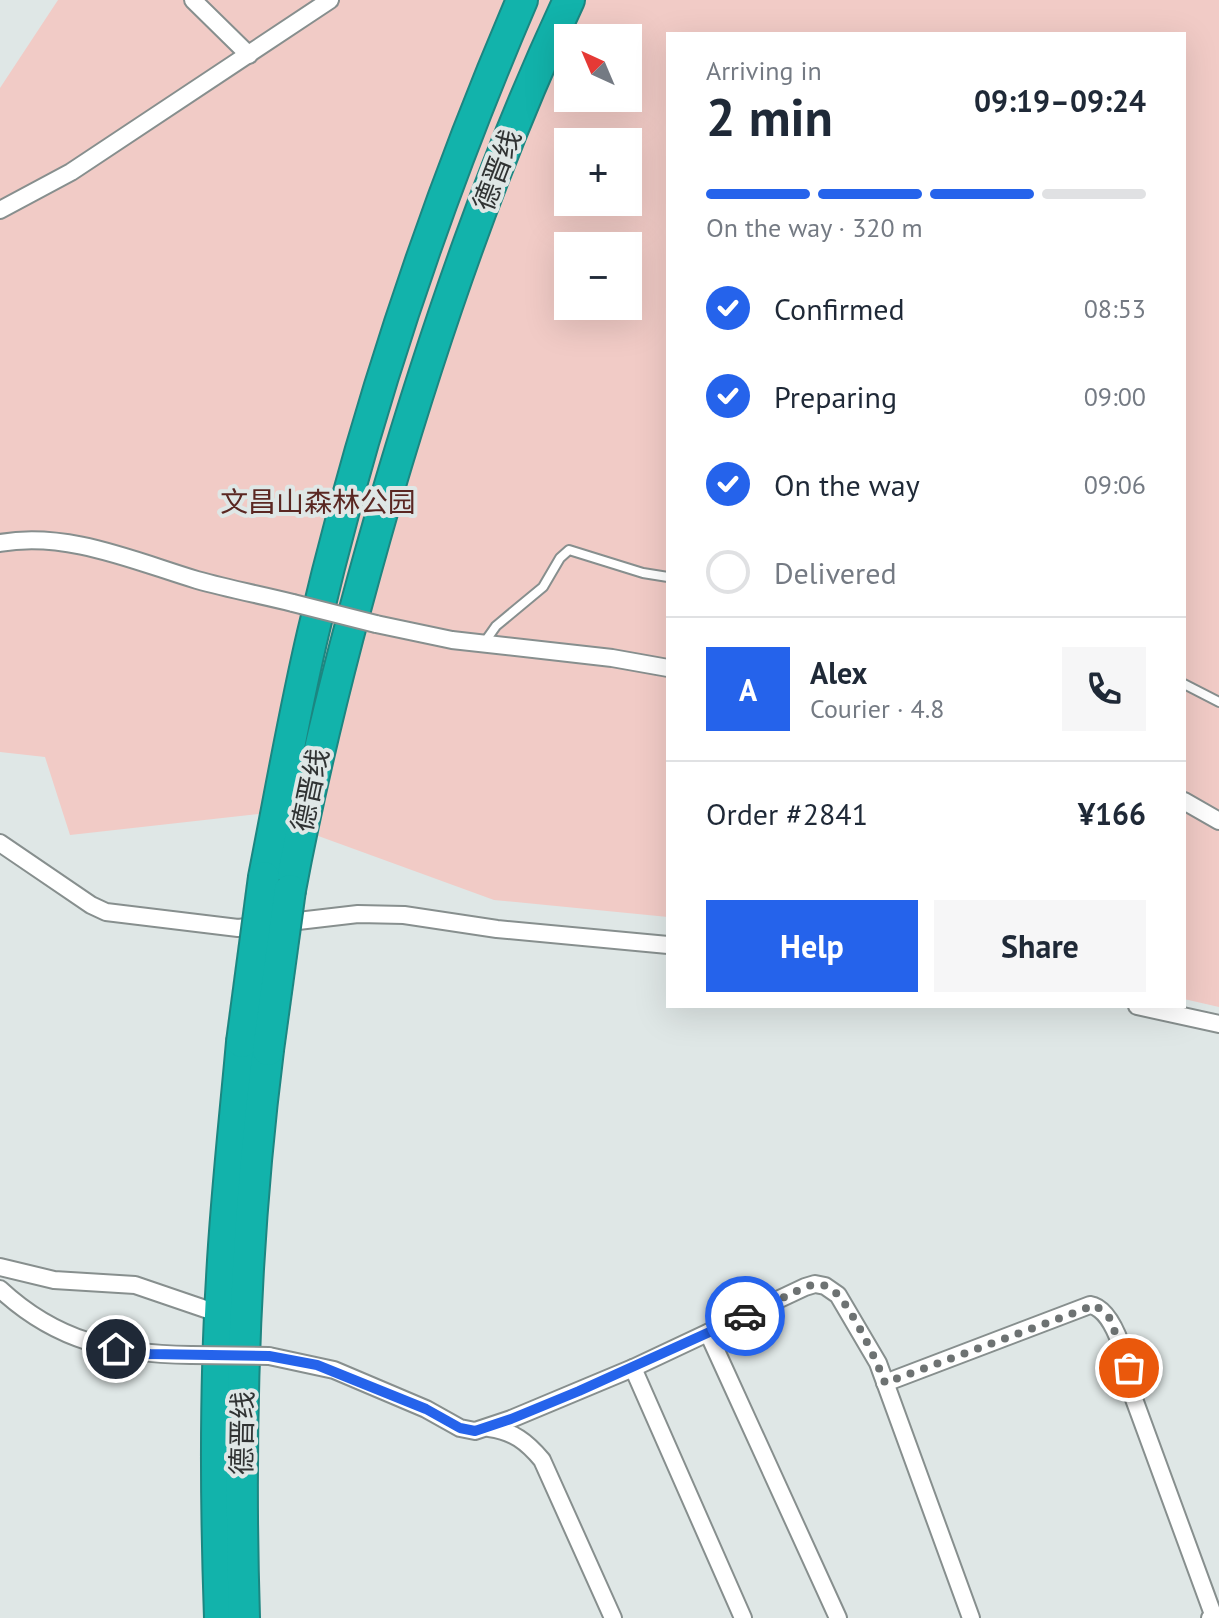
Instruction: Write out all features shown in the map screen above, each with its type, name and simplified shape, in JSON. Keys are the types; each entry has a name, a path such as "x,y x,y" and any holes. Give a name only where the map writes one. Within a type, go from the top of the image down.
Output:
{"highway":[{"name":"德晋线","path":"220,1618 216,1479 220,1314 312,634 366,437 430,237 522,0"},
{"name":"德晋线","path":"277,884 420,388 491,183 569,0"},
{"name":"德晋线","path":"244,1618 241,1479 255,1046"}],"street":[{"path":"193,0 249,55"},
{"path":"0,210 71,172 330,0"},
{"path":"0,543 60,540 204,582 376,624 452,640 612,658 666,668"},
{"path":"1186,802 1219,821"},
{"path":"0,843 106,912 238,928 358,914 404,915 497,929 666,945"},
{"path":"1146,1008 1219,1024"},
{"path":"0,1267 54,1280 135,1285 220,1314"},
{"path":"0,1289 26,1312 86,1342 137,1353 269,1356 334,1370 426,1409 460,1428 475,1431 633,1368 805,1287 815,1284 825,1286 838,1295 878,1363 969,1616"},
{"path":"885,1383 1090,1305 1099,1308 1109,1317 1129,1368 1134,1399 1214,1617 1210,1618"},
{"path":"708,1333 838,1618"},
{"path":"633,1368 743,1618"},
{"path":"487,1428 512,1433 531,1446 542,1460 613,1618"}],"lane":[{"path":"484,644 496,626 543,587 560,558 569,550 643,573 666,577"},
{"path":"1186,685 1219,702"}],"green space":[{"name":"文昌山森林公园","path":"58,0 1219,0 1219,1007 1186,999 1186,32 666,32 666,917 494,900 258,814 70,835 45,757 0,752 0,88"}],"way so far":[{"path":"745,1316 805,1287 815,1284 825,1286 838,1295 858,1327 885,1383 1095,1305 1109,1317 1129,1368"}],"route":[{"path":"116,1349 150,1354 269,1356 317,1365 426,1409 460,1428 475,1431 633,1368 745,1316"}]}
